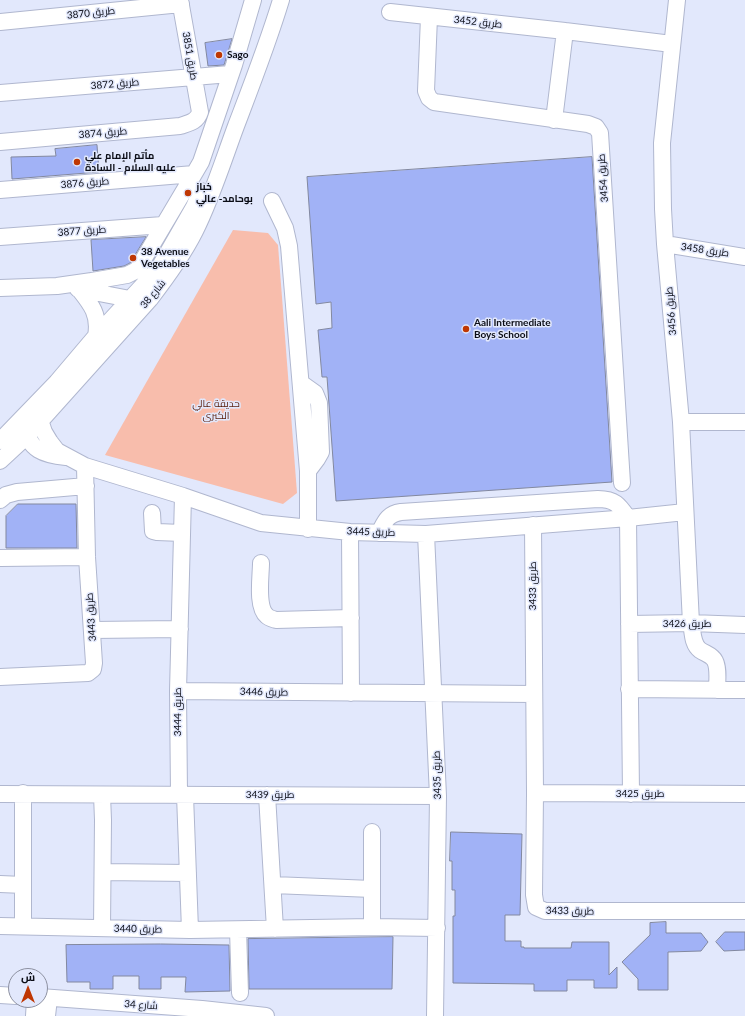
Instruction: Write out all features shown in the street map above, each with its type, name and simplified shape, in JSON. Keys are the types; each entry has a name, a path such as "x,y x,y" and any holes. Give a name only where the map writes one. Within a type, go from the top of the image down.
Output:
{"street":[{"path":"85,285 127,275 137,270 164,225 201,162 232,70 253,0"},
{"name":"شارع 38","path":"0,441 33,418 140,299 194,207 206,181 258,44 271,0"},
{"name":"شارع 38","path":"33,418 57,382 96,336 167,277 185,249 204,212 219,175 269,40 281,0"},
{"name":"طريق 3456","path":"677,0 662,143 665,244 681,422 691,623 693,637 697,647 701,651 710,655 717,666 718,690"},
{"name":"طريق 3870","path":"0,22 181,2"},
{"name":"طريق 3851","path":"181,2 200,112"},
{"name":"طريق 3452","path":"390,12 565,30 672,44"},
{"name":"طريق 3454","path":"429,17 426,91 429,98 434,102 588,124 596,127 600,133 622,483"},
{"path":"554,120 565,30"},
{"path":"232,70 242,86"},
{"name":"طريق 3872","path":"0,93 194,77 232,70"},
{"name":"طريق 3874","path":"0,142 180,126 193,122 200,112"},
{"name":"طريق 3876","path":"0,190 194,174"},
{"path":"272,202 285,228 289,246 308,471 308,529"},
{"path":"159,268 159,246 164,225"},
{"name":"طريق 3877","path":"0,236 164,225"},
{"name":"طريق 3458","path":"665,244 745,257"},
{"path":"0,288 120,284 140,299"},
{"path":"85,285 94,311 97,330 96,336"},
{"path":"0,461 26,436 33,418"},
{"path":"33,418 57,451 67,457"},
{"path":"681,422 745,422"},
{"path":"26,436 33,446 42,452 54,456 67,457"},
{"name":"طريق 3445","path":"67,457 85,466 183,496 261,523 308,529 350,532 426,534 685,512"},
{"name":"طريق 3443","path":"0,677 88,673 93,669 87,558 85,466"},
{"path":"0,500 6,495 17,492 86,486"},
{"name":"طريق 3444","path":"183,496 178,692 190,930"},
{"path":"379,533 387,519 396,513 598,499 611,500 617,504 628,518 631,794"},
{"path":"152,513 153,531 182,533"},
{"name":"طريق 3433","path":"533,526 535,793 534,895 536,907 545,911 745,911"},
{"path":"350,532 351,693"},
{"name":"طريق 3435","path":"426,534 438,796 435,1016"},
{"path":"0,558 87,558"},
{"path":"262,563 260,596 262,609 267,616 276,620 351,618"},
{"name":"طريق 3426","path":"629,624 691,623 745,625"},
{"path":"92,630 180,629"},
{"path":"629,689 745,690"},
{"name":"طريق 3446","path":"178,692 433,694"},
{"path":"433,694 534,694"},
{"path":"23,793 23,926"},
{"name":"طريق 3425","path":"535,793 745,794"},
{"name":"طريق 3439","path":"0,794 438,796"},
{"path":"102,794 102,928"},
{"path":"268,795 276,929"},
{"path":"372,832 372,928"},
{"path":"102,872 188,873"},
{"path":"0,884 23,885"},
{"path":"273,885 372,889"},
{"name":"طريق 3440","path":"0,926 190,930 437,928"},
{"path":"238,930 240,993"},
{"name":"شارع 34","path":"48,998 202,1009 266,1016"}],"green space":[{"name":"حديقة عالي الكبرى","path":"233,230 268,233 278,245 297,493 283,504 105,455"}],"building":[{"name":"Sago","path":"232,39 224,65 208,66 205,43"},
{"path":"97,145 99,172 12,179 11,157 56,156 55,149"},
{"name":"Aali Intermediate Boys School","path":"592,157 612,482 336,501 327,377 322,377 318,330 332,328 331,302 316,304 307,177"},
{"path":"146,237 130,263 124,266 93,271 91,240"},
{"path":"18,504 76,504 77,548 6,548 6,516"},
{"path":"451,832 522,834 520,915 505,915 505,941 521,941 521,947 524,948 571,948 572,942 609,942 609,975 617,967 617,988 594,988 594,980 567,980 567,991 534,991 534,984 453,983 453,916 455,916 455,890 452,890 452,861 450,861"},
{"path":"666,922 666,933 701,933 708,942 701,951 668,952 668,990 638,990 638,979 622,962 650,935 650,923"},
{"path":"725,932 745,932 745,950 724,951 716,942"},
{"path":"393,937 392,989 249,989 248,939"},
{"path":"66,945 229,945 230,991 185,992 186,977 161,977 161,989 139,989 139,976 113,976 113,989 90,989 90,982 67,982"}],"place":[{"name":"Sago","path":"219,55"},
{"name":"مأتم الإمام علي عليه السلام - السادة","path":"77,162"},
{"name":"خباز بوحامد- عالي","path":"188,193"},
{"name":"38 Avenue Vegetables","path":"133,258"},
{"name":"Aali Intermediate Boys School","path":"466,329"}]}
